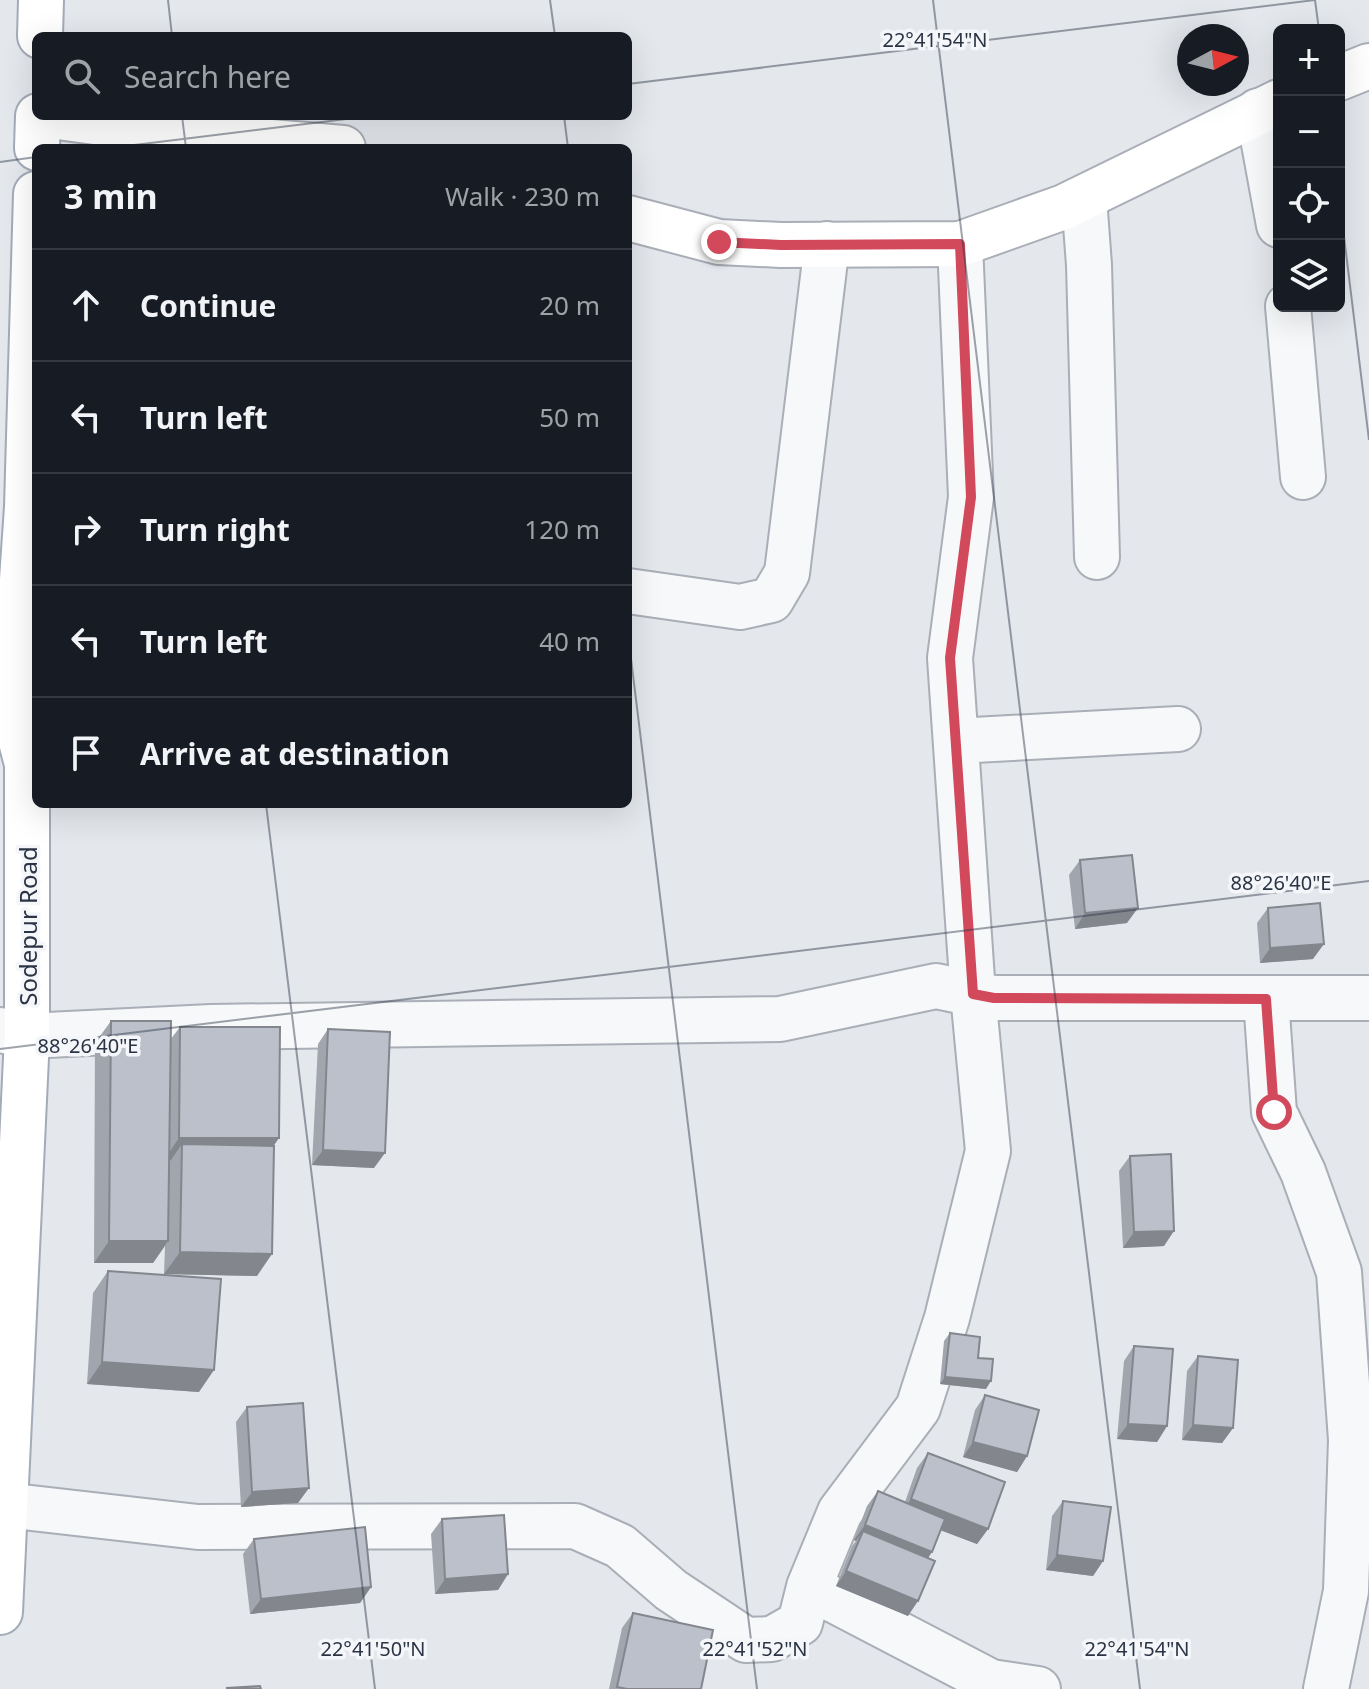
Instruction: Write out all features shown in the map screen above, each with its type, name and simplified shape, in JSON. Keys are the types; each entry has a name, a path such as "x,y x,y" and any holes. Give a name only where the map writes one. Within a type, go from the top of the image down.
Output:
{"main road":[{"path":"40,32 41,0"},
{"path":"1345,76 1369,66"},
{"path":"632,219 719,242 960,244 1084,198 1268,106"},
{"path":"37,144 38,120"},
{"path":"80,120 189,135 296,144"},
{"name":"Sodepur Road","path":"0,1612 5,1505 14,1033 27,764 6,720 31,507 32,444"}],"street":[{"path":"1268,106 1274,168"},
{"path":"1084,198 1089,265 1097,557"},
{"path":"632,592 740,607 771,600 787,573 827,244"},
{"path":"5,1505 198,1527 575,1526 620,1546 671,1590 746,1640 772,1639 800,1623 809,1587 840,1512 918,1408 947,1318 988,1151 973,994 950,658 971,497 960,244"},
{"path":"1289,312 1303,477"},
{"path":"956,741 1178,729"},
{"path":"14,1033 780,1019 936,986 994,998 1369,998"},
{"path":"1266,999 1274,1112 1303,1172 1339,1272 1351,1440 1346,1591 1326,1689"},
{"path":"809,1587 991,1682 1038,1689"}],"building":[{"path":"1132,855 1138,908 1085,913 1080,860"},
{"path":"1320,903 1324,944 1270,948 1268,908"},
{"path":"111,1021 171,1021 168,1241 109,1241"},
{"path":"180,1027 280,1027 279,1138 179,1138"},
{"path":"328,1029 390,1032 385,1153 323,1150"},
{"path":"182,1144 274,1146 272,1254 180,1252"},
{"path":"1171,1154 1174,1231 1134,1232 1130,1156"},
{"path":"108,1271 221,1279 214,1370 102,1362"},
{"path":"950,1333 980,1337 978,1358 993,1359 991,1381 945,1377"},
{"path":"1134,1346 1173,1349 1167,1426 1128,1424"},
{"path":"1198,1356 1238,1360 1233,1428 1193,1425"},
{"path":"985,1395 1039,1410 1027,1456 973,1442"},
{"path":"303,1403 309,1488 252,1492 247,1407"},
{"path":"928,1453 1005,1482 988,1529 911,1499"},
{"path":"878,1491 945,1519 932,1552 865,1525"},
{"path":"1063,1501 1111,1507 1103,1561 1057,1555"},
{"path":"504,1515 508,1574 445,1579 442,1519"},
{"path":"365,1527 371,1587 261,1599 254,1539"},
{"path":"863,1531 935,1561 918,1601 846,1571"},
{"path":"633,1613 713,1630 701,1689 617,1687"},
{"path":"260,1686 261,1689 226,1688"}],"route":[{"path":"719,242 781,245 960,244 971,497 950,658 973,994 994,998 1266,999 1274,1112"}]}
